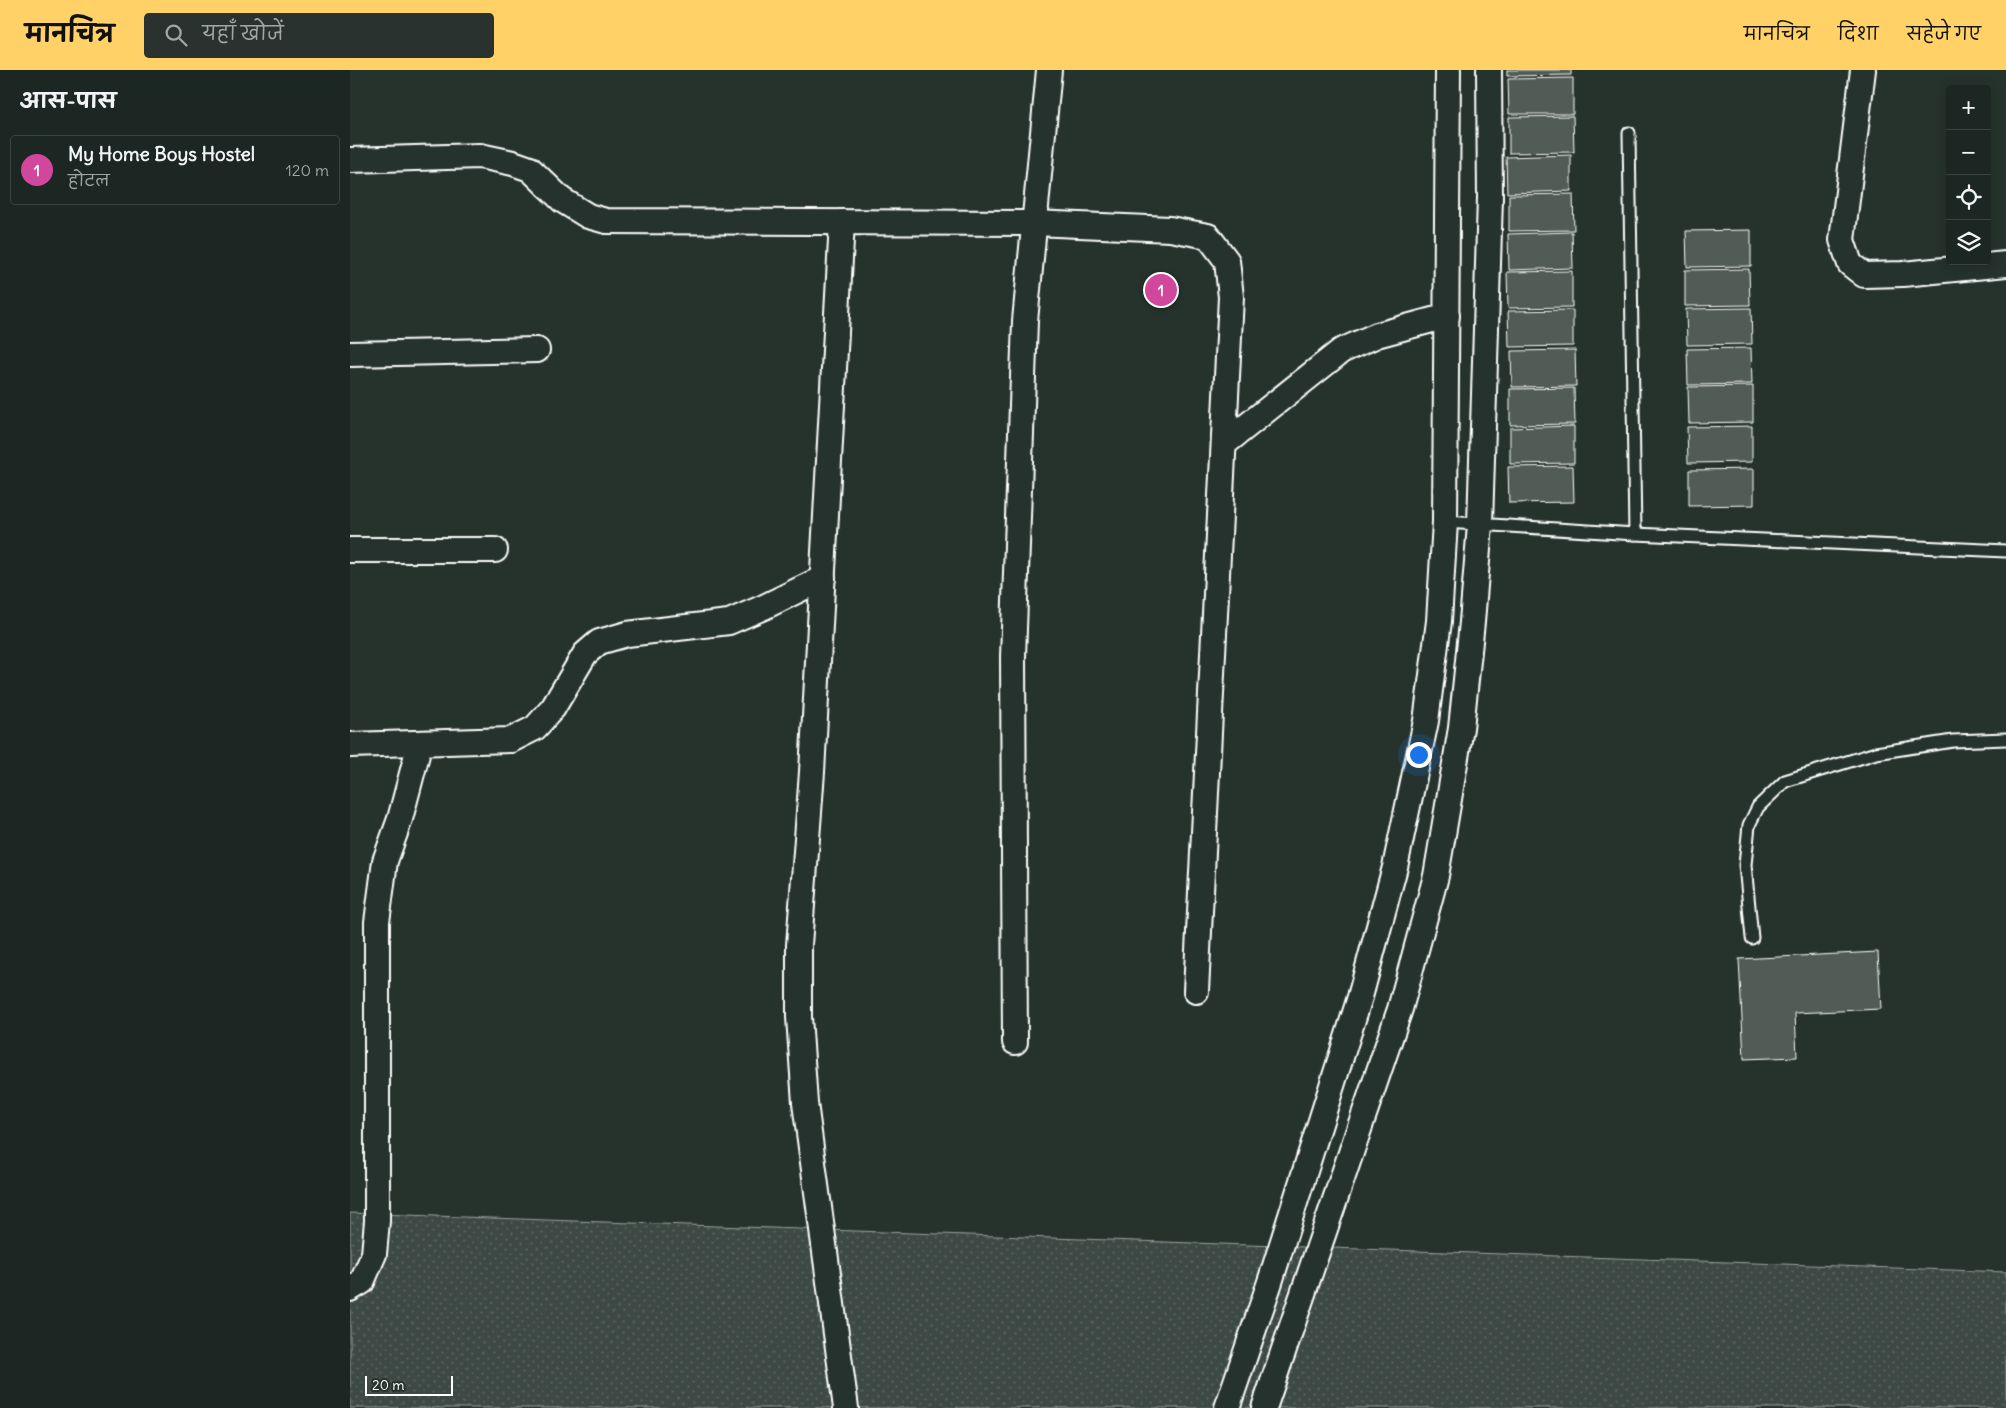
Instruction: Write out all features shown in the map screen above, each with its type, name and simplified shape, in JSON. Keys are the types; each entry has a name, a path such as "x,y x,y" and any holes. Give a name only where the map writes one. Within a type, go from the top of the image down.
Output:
{"street":[{"path":"1015,1042 1012,657 1024,320 1049,70"},
{"path":"1227,1408 1270,1282 1360,997 1395,867 1426,721 1439,621 1445,522 1448,70"},
{"path":"1264,1408 1400,1009 1436,876 1461,728 1480,525 1490,198 1489,70"},
{"path":"1863,70 1842,240 1850,264 1864,275 1903,274 2006,264"},
{"path":"350,160 480,156 513,163 530,169 562,200 588,216 606,221 1034,222 1170,230 1208,236 1228,261 1232,297 1196,991"},
{"path":"842,222 812,772 799,945 799,1017 805,1103 846,1408"},
{"path":"1224,444 1341,351 1377,335 1447,316"},
{"path":"350,354 537,350"},
{"path":"350,550 495,550"},
{"path":"350,745 511,740 535,728 553,708 585,654 599,642 627,634 729,622 823,578"},
{"path":"350,1289 362,1282 374,1254 377,1221 377,922 385,861 400,819 420,743"}],"lane":[{"path":"1629,133 1635,534"},
{"path":"1445,522 1635,534 2006,551"},
{"path":"1752,938 1745,864 1749,825 1758,807 1785,781 1876,754 1953,741 2006,740"}],"shaded area":[{"path":"350,1213 2006,1272 2006,1408 350,1408"}],"building":[{"path":"1507,70 1571,70 1571,75 1507,76"},
{"path":"1573,78 1573,114 1509,114 1508,79"},
{"path":"1573,116 1574,152 1509,153 1509,117"},
{"path":"1571,155 1571,191 1507,193 1506,157"},
{"path":"1573,194 1574,230 1509,231 1509,195"},
{"path":"1751,230 1751,266 1687,267 1686,231"},
{"path":"1572,232 1573,268 1509,270 1508,234"},
{"path":"1749,269 1750,305 1685,306 1685,270"},
{"path":"1572,271 1572,307 1508,308 1507,272"},
{"path":"1751,308 1752,344 1687,345 1686,309"},
{"path":"1573,310 1573,346 1509,347 1508,311"},
{"path":"1751,348 1752,384 1688,385 1687,349"},
{"path":"1575,350 1576,386 1512,387 1511,351"},
{"path":"1753,386 1753,422 1689,423 1688,387"},
{"path":"1574,388 1575,424 1510,425 1510,389"},
{"path":"1574,426 1574,463 1510,464 1510,428"},
{"path":"1752,426 1752,462 1688,463 1687,427"},
{"path":"1573,466 1574,502 1509,503 1508,467"},
{"path":"1754,469 1754,505 1689,506 1689,470"},
{"path":"1878,952 1881,1009 1795,1013 1797,1057 1744,1059 1739,959"}],"place":[{"name":"My Home Boys Hostel","path":"1161,290"}]}
